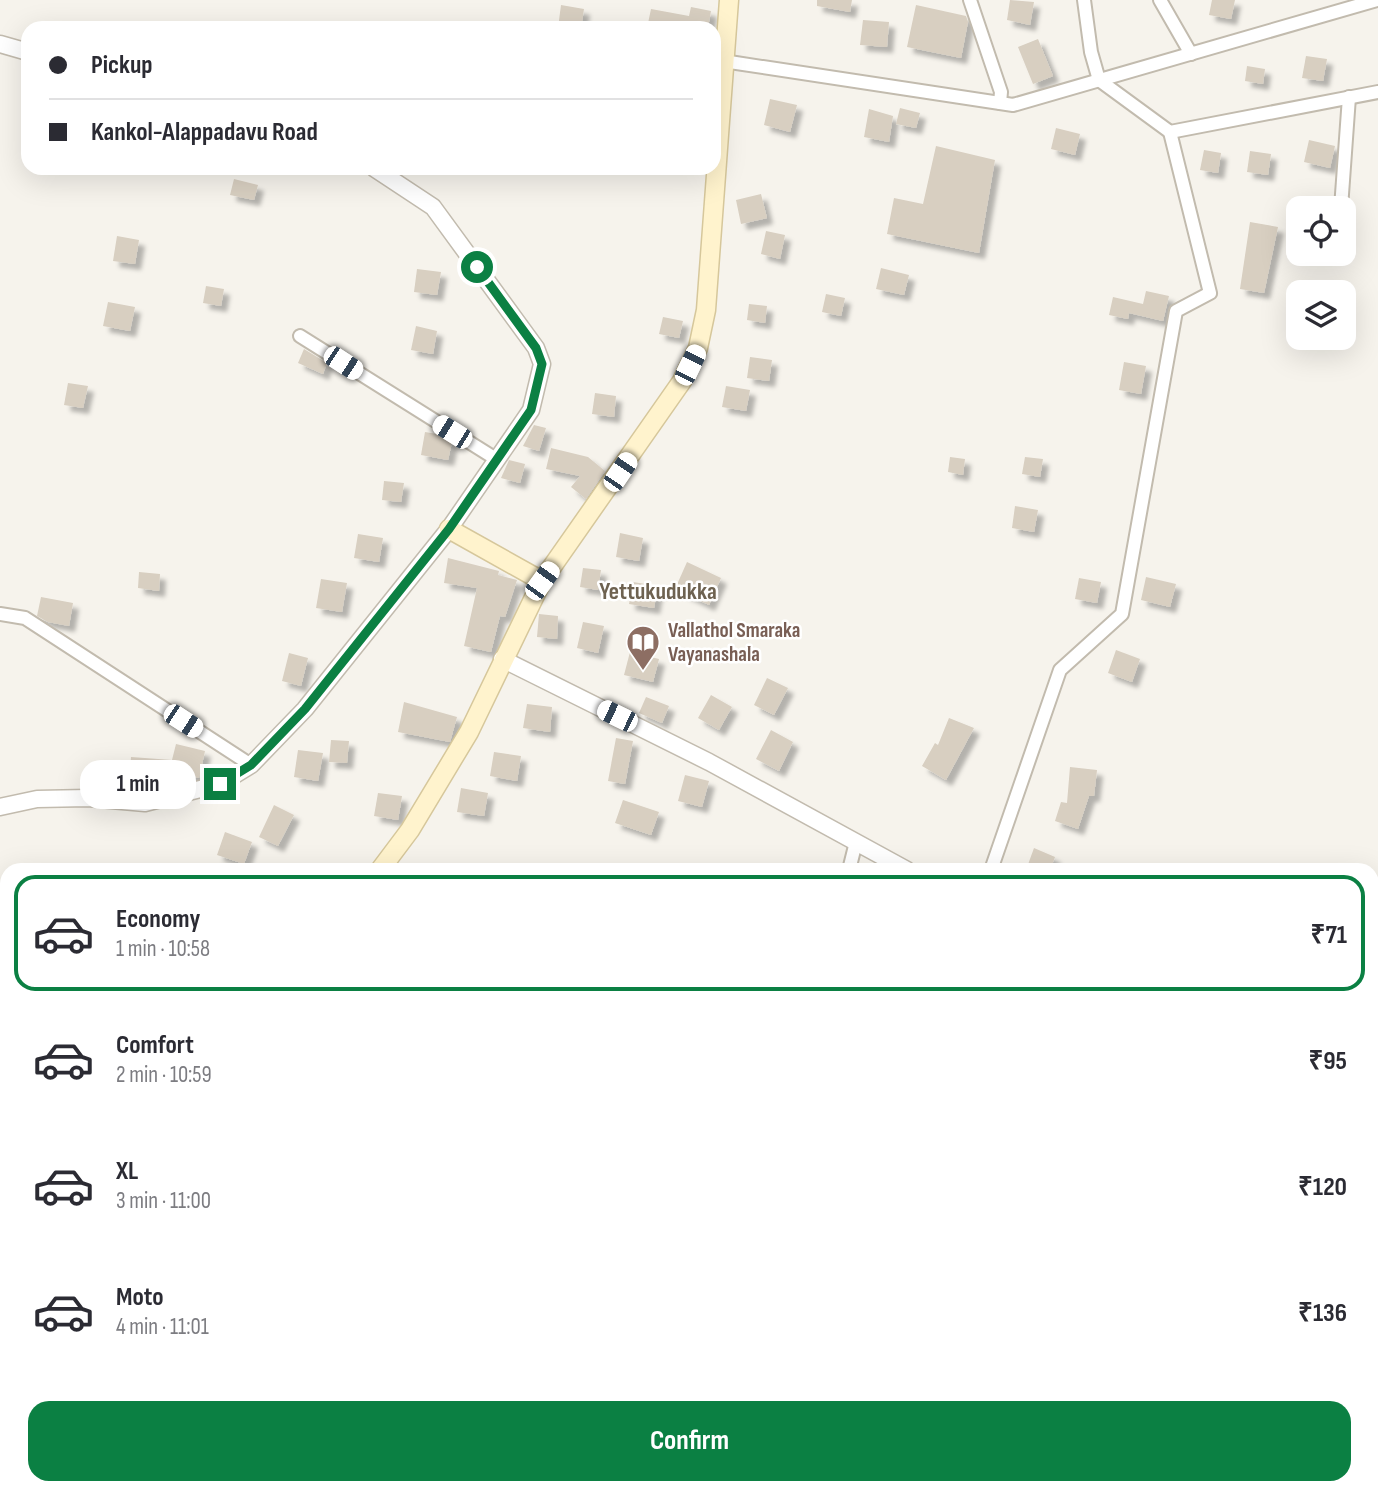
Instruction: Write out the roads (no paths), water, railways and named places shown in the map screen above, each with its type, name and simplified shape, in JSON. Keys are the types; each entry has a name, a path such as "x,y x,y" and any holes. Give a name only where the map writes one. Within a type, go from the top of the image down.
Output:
{"main road":[{"path":"721,90 729,0"},
{"path":"385,863 410,830 469,733 502,659 542,581 682,381 698,348 706,310 715,175"},
{"path":"449,529 542,581"}],"street":[{"path":"970,0 1001,92 1000,103"},
{"path":"993,863 1060,670 1122,614 1176,311 1210,293 1170,132 1099,80 1091,52 1084,0"},
{"path":"1160,0 1191,54"},
{"path":"723,61 1013,105 1377,0"},
{"path":"0,44 21,50"},
{"path":"1170,132 1378,92"},
{"path":"1342,196 1349,97"},
{"path":"0,808 37,799 88,798 145,803 220,784 251,765 305,709 449,529 531,410 542,364 536,348 433,207 385,175"},
{"path":"300,336 496,459"},
{"path":"0,614 25,618 251,765"},
{"path":"502,659 709,762 894,863"},
{"path":"851,863 856,842"}],"place":[{"name":"Vallathol Smaraka Vayanashala","path":"643,672"}],"district":[{"name":"Yettukudukka","path":"658,591"}]}
